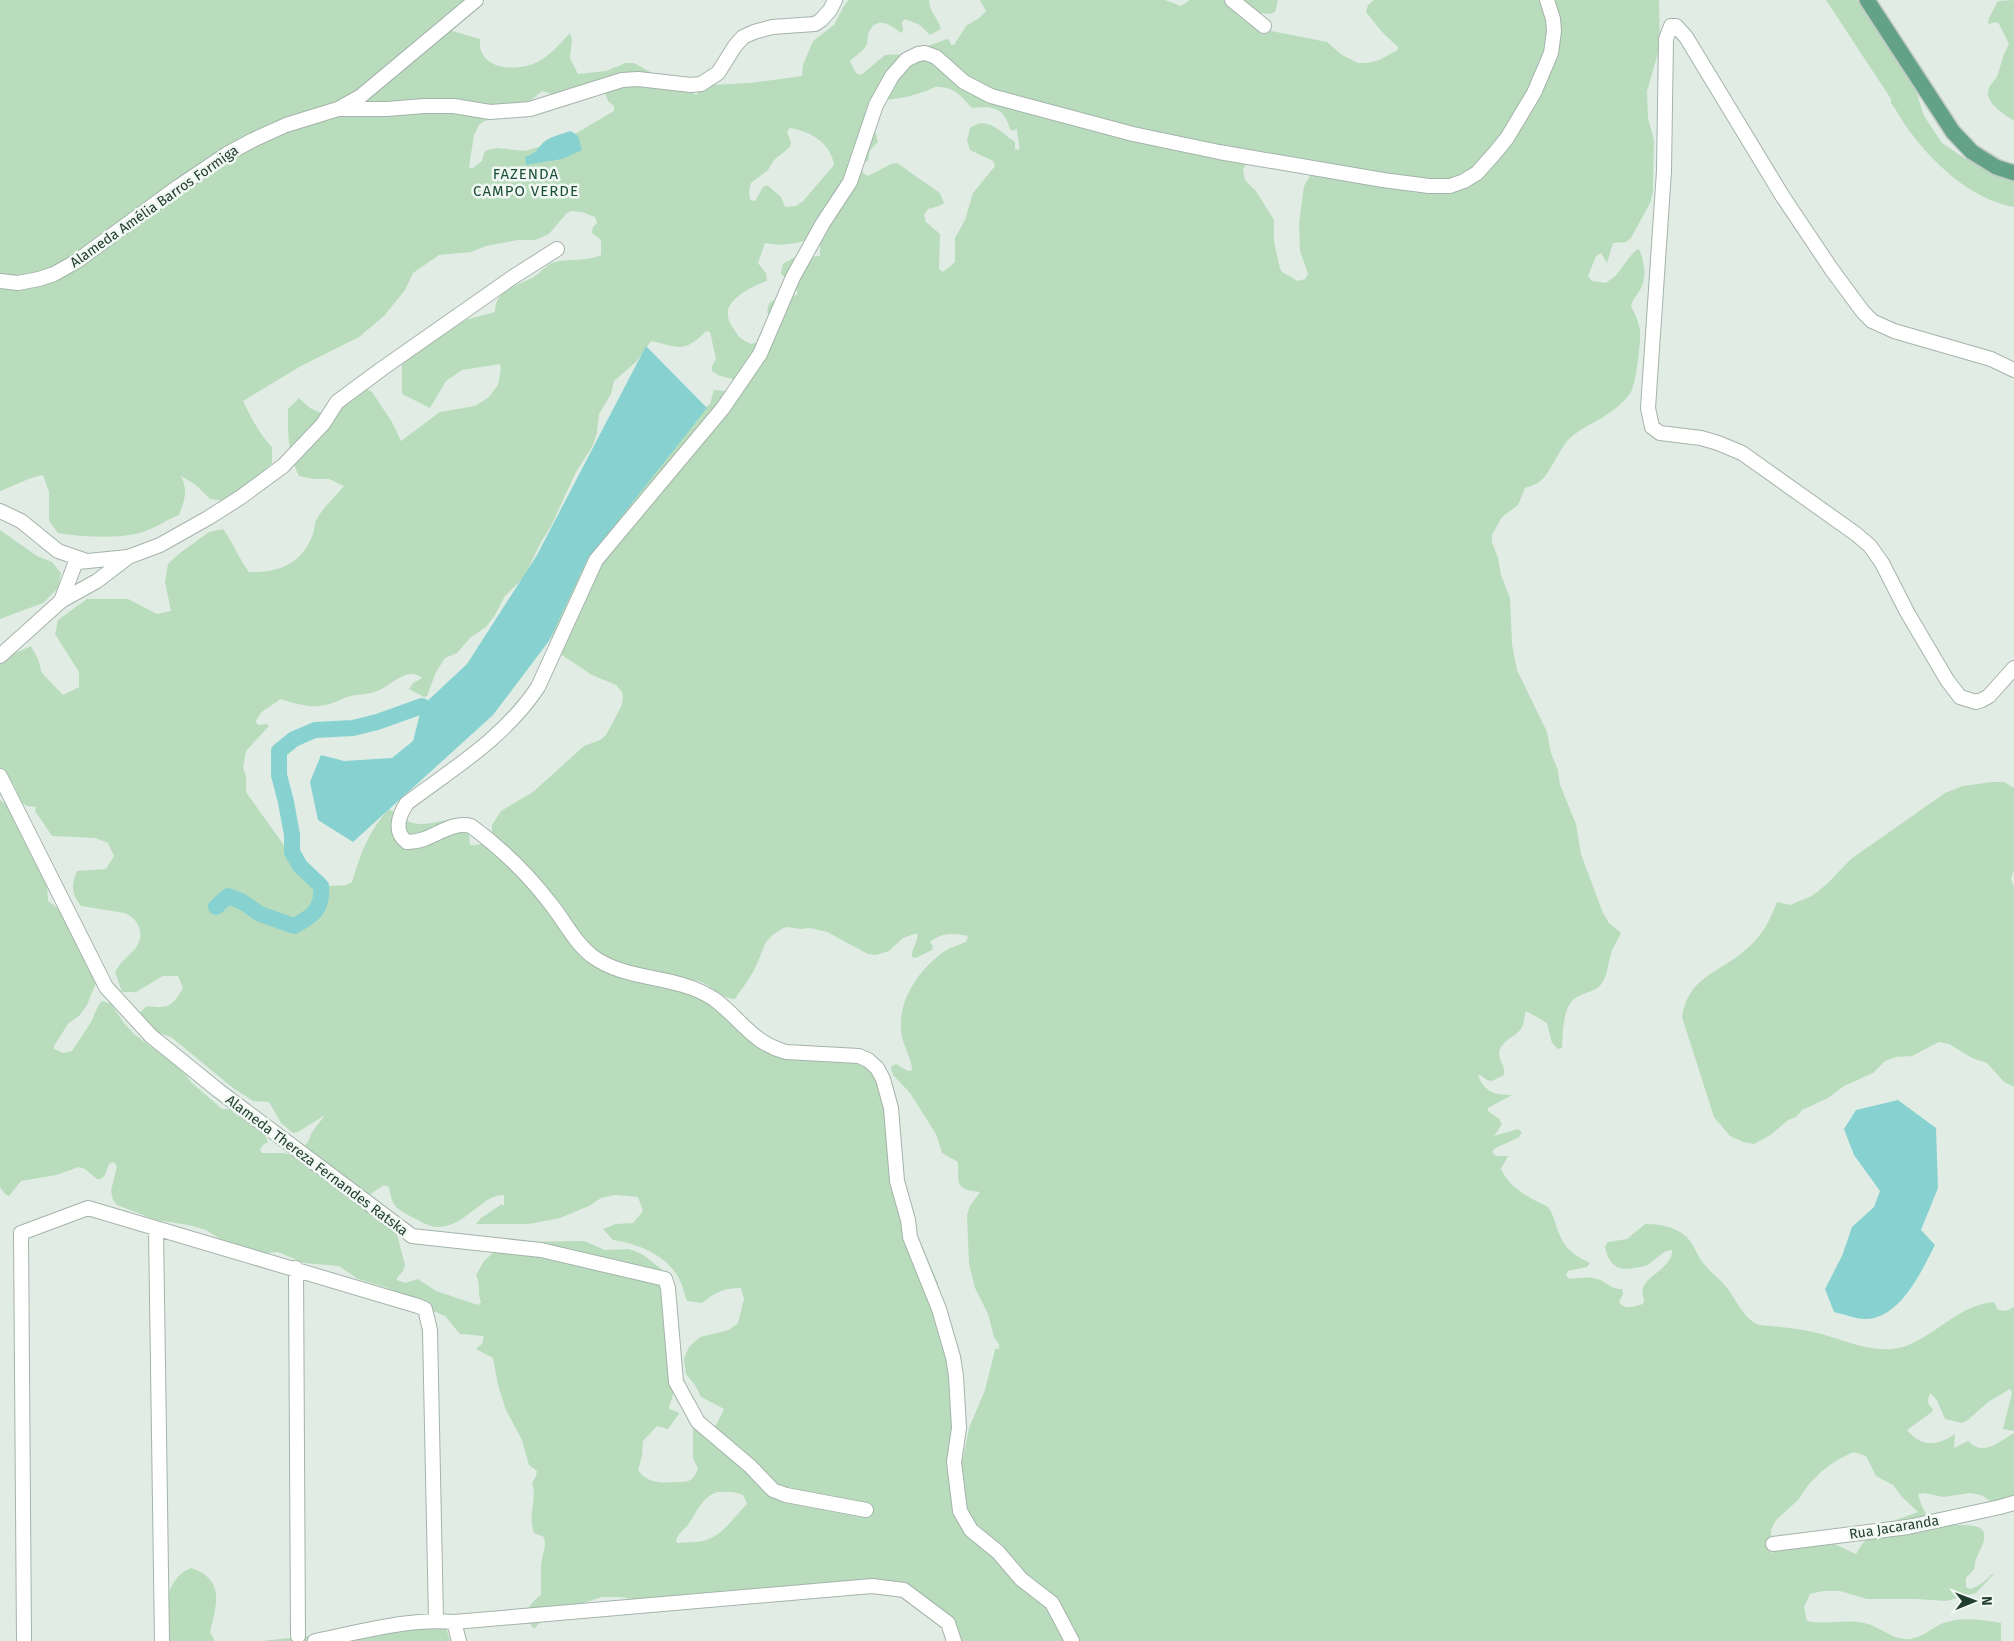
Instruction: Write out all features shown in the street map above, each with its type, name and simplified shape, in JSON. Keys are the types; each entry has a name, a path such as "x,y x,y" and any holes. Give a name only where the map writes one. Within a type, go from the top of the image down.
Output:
{"main road":[{"path":"1867,0 1953,132 1972,152 1996,167 2014,173"}],"street":[{"name":"Alameda Amélia Barros Formiga","path":"0,281 18,283 54,274 77,261 178,187 227,154 286,125 338,109 361,96 476,0"},
{"path":"338,109 454,106 490,112 530,109 622,80 638,79 691,85 701,84 718,73 743,37 772,27 815,24 822,20 830,10 834,0"},
{"path":"1232,0 1264,26"},
{"path":"1072,1641 1052,1603 1021,1579 998,1552 971,1530 960,1511 954,1462 959,1428 953,1357 939,1309 910,1237 908,1220 898,1181 891,1108 883,1079 877,1068 868,1060 859,1056 776,1050 756,1039 715,1000 700,991 668,981 626,972 608,965 592,956 577,941 524,870 471,826 454,825 425,840 408,842 403,839 400,832 400,814 407,803 499,733 526,705 538,686 596,560 722,408 760,354 792,277 823,223 850,182 876,104 892,76 906,60 925,53 936,57 964,82 991,96 1133,134 1219,152 1383,180 1429,186 1450,186 1464,181 1477,173 1507,138 1534,93 1551,53 1554,31 1553,19 1547,0"},
{"path":"2014,370 1991,359 1894,332 1872,321 1863,312 1783,197 1686,37 1676,26 1671,26 1666,39 1664,172 1648,408 1652,427 1660,433 1701,438 1742,453 1870,546 1947,680 1960,697 1968,700 1982,700 1989,696 2014,668"},
{"path":"61,602 75,564 78,562 128,557 160,544 208,518 283,466 323,424 337,402 496,288 557,249"},
{"path":"0,511 21,521 58,551 88,562 92,566 97,581"},
{"path":"58,551 80,592"},
{"path":"0,656 61,602 97,581 128,557"},
{"name":"Alameda Thereza Fernandes Ratska","path":"0,776 106,987 151,1036 219,1091 412,1236 541,1250 665,1279 668,1288 676,1382 698,1422 750,1466 773,1490 786,1495 866,1510"},
{"path":"24,1641 21,1233 88,1208 296,1268 425,1309 430,1330 436,1620"},
{"path":"156,1228 162,1641"},
{"path":"296,1268 298,1636"},
{"name":"Rua Jacaranda","path":"1773,1544 1908,1528 2000,1508 2014,1503"},
{"path":"315,1641 414,1621 436,1620 454,1622 872,1586 904,1590 948,1624 954,1641"},
{"path":"454,1622 460,1641"}],"green space":[{"path":"0,0 464,0 449,15 446,29 480,39 481,51 492,63 508,68 534,63 549,54 570,33 572,40 570,58 578,74 606,71 626,63 634,63 661,78 683,86 696,95 703,87 710,85 750,83 802,76 803,65 813,41 834,25 849,0 929,0 931,9 941,29 930,35 920,25 905,19 902,22 903,31 901,33 884,23 876,24 868,33 866,47 850,61 856,73 861,75 885,55 907,54 947,39 951,45 954,45 966,26 986,11 980,0 1165,0 1181,6 1190,0 1278,0 1275,12 1270,14 1261,13 1257,21 1261,29 1327,42 1342,55 1358,63 1367,63 1379,60 1398,50 1398,47 1382,32 1366,12 1368,5 1374,0 1659,0 1660,46 1647,91 1648,118 1654,140 1653,191 1650,203 1631,238 1626,242 1613,243 1607,263 1601,253 1596,256 1588,276 1592,281 1606,283 1615,276 1638,249 1640,251 1644,265 1644,278 1631,306 1638,321 1640,331 1638,362 1633,387 1627,398 1615,409 1570,438 1543,479 1525,488 1518,505 1502,517 1492,535 1492,542 1498,558 1501,575 1510,598 1512,644 1517,670 1547,732 1551,753 1558,770 1560,785 1576,824 1581,854 1603,913 1609,923 1621,933 1612,951 1607,972 1600,986 1582,994 1569,1005 1563,1027 1562,1048 1558,1049 1552,1043 1547,1023 1526,1011 1521,1028 1500,1049 1499,1055 1504,1068 1504,1075 1492,1081 1478,1075 1480,1081 1487,1089 1495,1093 1512,1095 1488,1108 1488,1111 1499,1119 1502,1124 1494,1136 1518,1129 1522,1132 1519,1137 1494,1149 1492,1152 1496,1156 1508,1156 1501,1169 1507,1179 1524,1194 1548,1207 1559,1233 1568,1248 1577,1256 1590,1263 1587,1267 1568,1271 1566,1275 1569,1279 1594,1278 1614,1288 1622,1289 1623,1294 1619,1302 1624,1306 1630,1307 1643,1304 1645,1283 1664,1266 1671,1256 1672,1250 1669,1250 1647,1265 1628,1269 1618,1267 1611,1262 1605,1247 1608,1242 1627,1239 1645,1224 1669,1227 1686,1236 1707,1268 1727,1288 1746,1316 1760,1325 1807,1331 1870,1348 1894,1349 1917,1341 1959,1314 1981,1304 1994,1302 1998,1310 2006,1311 2014,1307 2014,1431 2003,1429 2012,1393 2010,1389 1988,1402 1962,1423 1945,1419 1937,1400 1930,1393 1928,1402 1933,1409 1932,1412 1907,1430 1918,1440 1930,1443 1942,1441 1955,1434 1954,1448 1968,1441 1974,1446 1985,1448 1997,1444 2014,1433 2014,1506 1992,1502 1981,1495 1970,1493 1943,1497 1925,1493 1918,1494 1928,1516 1935,1521 1951,1525 1974,1526 1983,1531 1983,1544 1976,1559 1975,1568 1966,1578 1966,1587 1970,1589 1977,1586 1994,1574 1976,1593 1946,1601 1867,1599 1840,1591 1823,1591 1810,1594 1804,1607 1807,1621 1864,1623 1892,1636 1904,1639 1918,1637 1937,1626 1952,1621 1969,1619 2001,1623 2001,1641 954,1641 955,1631 905,1595 869,1589 643,1601 621,1597 602,1597 553,1613 543,1619 534,1629 528,1618 527,1610 541,1595 541,1564 545,1545 544,1537 534,1533 532,1526 534,1489 532,1483 537,1471 529,1465 522,1440 506,1410 498,1385 493,1358 476,1349 482,1344 484,1336 460,1334 445,1316 410,1301 388,1288 358,1279 339,1266 304,1263 278,1252 254,1254 248,1261 240,1261 231,1255 225,1242 206,1230 189,1225 156,1220 117,1205 113,1200 111,1191 117,1166 113,1162 109,1164 105,1175 101,1179 97,1179 85,1169 79,1167 56,1175 21,1181 9,1196 0,1187 0,800 17,813 47,883 48,901 59,909 96,983 87,1005 80,1015 68,1024 54,1049 63,1053 72,1051 91,1022 99,1004 103,1001 111,1004 134,1034 182,1070 191,1082 222,1109 230,1109 262,1131 268,1142 260,1150 262,1153 284,1153 295,1156 308,1142 312,1132 325,1115 298,1132 293,1133 281,1123 269,1102 253,1101 233,1088 171,1037 148,1029 137,1015 147,1006 165,1007 169,1005 176,999 183,988 178,976 163,976 136,992 122,992 115,972 137,946 140,935 138,925 135,920 125,913 81,906 75,897 73,889 77,871 106,869 114,856 108,843 95,838 52,836 35,811 36,807 27,806 21,802 14,785 0,767 0,660 31,646 38,659 42,673 63,695 79,687 79,672 55,634 58,620 87,599 128,599 157,614 171,611 165,582 168,564 209,532 223,529 249,572 270,571 288,565 303,553 314,532 315,522 344,486 329,479 313,479 299,476 290,451 288,409 299,398 310,408 323,414 359,384 372,392 392,422 401,441 440,412 475,406 489,397 498,385 500,364 462,370 446,381 430,408 402,394 402,362 454,323 495,312 496,304 503,293 535,276 552,263 601,255 601,240 592,233 593,227 597,223 595,217 582,212 571,211 566,214 549,234 535,240 518,240 486,246 471,252 439,255 413,273 405,290 384,316 359,337 301,366 243,401 259,431 272,447 272,463 248,485 223,501 210,499 196,485 181,476 185,495 179,515 140,533 110,537 58,533 49,521 49,492 43,475 0,491","holes":["935,87 947,88 960,95 972,108 986,107 1001,112 1008,122 1010,129 1013,131 1017,129 1019,143 1019,150 1015,149 1015,142 998,129 987,124 976,124 970,128 967,140 970,150 993,161 995,166 973,193 965,220 955,238 955,262 943,272 939,269 940,234 926,222 924,215 928,209 944,203 940,193 897,163 891,164 868,176 864,174 859,166 868,161 870,150 878,142 871,114 876,100 899,98 921,93","603,88 608,101 614,106 614,111 573,135 526,151 497,148 487,150 482,161 472,169 469,167 474,135 479,125 484,121 495,119 509,109 530,101 542,91 555,95","790,128 812,135 829,150 834,165 803,201 796,206 785,207 781,197 767,185 763,187 755,201 750,200 749,191 751,183 768,170 774,160 790,147 791,142 787,132","1250,159 1319,165 1327,163 1327,165 1310,176 1304,186 1299,223 1300,251 1308,274 1305,279 1298,281 1282,272 1274,242 1274,220 1256,191 1245,180 1243,169","820,237 820,256 793,258 783,264 781,273 798,294 775,300 769,304 769,326 764,340 751,344 743,340 731,325 728,311 733,301 738,297 750,288 767,281 766,273 758,263 765,243 781,245","706,331 710,332 716,359 712,366 712,371 732,379 736,385 725,391 714,390 710,404 706,407 690,406 546,613 550,635 562,655 592,675 616,685 622,692 621,707 606,735 600,740 584,746 533,792 501,811 492,825 492,838 490,842 470,845 468,825 464,818 419,824 406,821 389,809 376,825 366,843 352,882 346,885 329,886 315,879 293,858 246,792 246,776 243,768 246,751 269,726 256,723 259,715 280,699 302,705 320,706 331,704 347,697 382,689 399,678 410,674 422,678 413,683 409,689 424,697 427,696 436,672 445,658 457,653 470,638 486,627 505,596 524,577 551,526 576,472 592,447 597,433 599,414 611,394 614,381 636,362 651,341 675,347 686,346","786,927 810,928 827,932 868,954 876,955 889,951 903,938 917,933 912,954 912,957 916,958 932,950 933,946 930,942 939,936 953,934 968,936 966,942 947,950 927,966 907,995 901,1017 901,1035 912,1070 908,1071 896,1064 891,1069 893,1075 910,1093 936,1134 942,1153 958,1162 958,1176 962,1188 980,1192 970,1206 967,1215 969,1264 975,1288 988,1314 999,1349 996,1349 996,1346 985,1390 969,1428 963,1458 960,1463 938,1283 902,1196 883,1082 870,1068 850,1060 761,1049 717,1007 683,981 699,981 722,995 735,999 754,970 766,943 773,935","384,1185 389,1187 396,1207 408,1215 435,1227 455,1223 488,1199 496,1196 504,1195 504,1206 502,1204 481,1218 476,1224 529,1224 560,1218 589,1206 601,1198 615,1195 638,1197 643,1211 633,1223 616,1224 603,1229 613,1240 639,1246 662,1259 677,1275 687,1301 702,1303 720,1291 735,1288 741,1288 744,1299 738,1323 729,1330 700,1337 689,1347 684,1359 686,1374 695,1385 701,1397 724,1409 714,1429 693,1424 693,1458 698,1469 693,1478 683,1482 656,1482 646,1478 638,1470 642,1456 643,1441 657,1426 668,1429 679,1414 669,1408 676,1384 665,1272 642,1254 629,1249 605,1250 584,1241 520,1242 495,1251 484,1261 476,1275 481,1302 478,1305 436,1291 418,1279 405,1283 397,1280 405,1265 396,1231 371,1202 369,1195","1854,1452 1866,1456 1876,1476 1893,1485 1902,1497 1918,1512 1875,1531 1868,1537 1856,1554 1833,1543 1798,1534 1792,1536 1771,1553 1771,1530 1776,1520 1798,1500 1809,1484 1823,1470","717,1492 733,1492 743,1495 747,1504 725,1528 709,1539 678,1543 676,1541 678,1536 688,1525 703,1502"]},
{"path":"1826,0 1857,0 1915,88 1924,116 1942,143 1966,159 1991,170 2014,175 2014,207 1998,203 1968,188 1941,167 1918,142"},
{"path":"2014,0 2014,121 2000,111 1989,98 1990,86 1997,76 2009,44 1999,24 1996,22 1988,24 1998,1"},
{"path":"0,530 37,556 52,562 61,573 58,588 43,603 0,619"},
{"path":"2004,782 2014,788 2014,870 2011,878 2014,888 2014,1087 2004,1082 1987,1063 1972,1058 1949,1044 1939,1042 1912,1056 1896,1057 1885,1061 1873,1073 1844,1086 1828,1098 1802,1110 1796,1117 1788,1120 1772,1134 1754,1144 1743,1142 1730,1136 1714,1117 1682,1017 1690,993 1705,978 1733,960 1760,936 1777,902 1790,905 1812,896 1827,884 1851,859 1945,793 1963,786"},
{"path":"191,1568 202,1573 214,1586 216,1602 210,1632 215,1641 162,1641 165,1610 170,1590 182,1573"},
{"path":"398,1619 446,1628 450,1641 262,1641 328,1634"}],"water":[{"path":"571,131 578,136 582,150 562,159 526,165 525,157 534,152 544,142"},
{"path":"646,346 707,408 587,560 549,641 493,715 353,842 318,820 310,782 321,755 344,761 392,758 413,741 422,706 467,664 537,555"},
{"path":"1898,1100 1936,1128 1938,1188 1921,1230 1935,1245 1916,1280 1899,1303 1877,1317 1857,1318 1834,1312 1825,1289 1842,1256 1852,1227 1874,1207 1880,1191 1854,1155 1844,1129 1856,1110"}],"waterway":[{"path":"216,907 228,896 241,901 260,914 294,926 307,919 318,906 321,886 300,866 292,852 292,835 279,775 279,751 294,739 315,730 353,728 377,722 422,706"}],"district":[{"name":"FAZENDA CAMPO VERDE","path":"526,182"}]}
